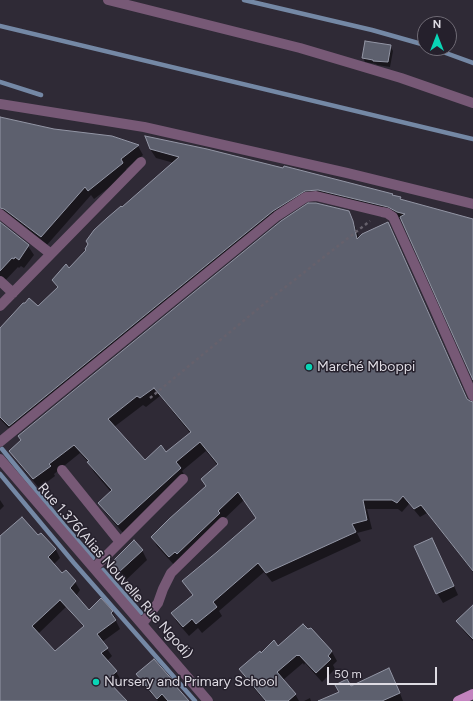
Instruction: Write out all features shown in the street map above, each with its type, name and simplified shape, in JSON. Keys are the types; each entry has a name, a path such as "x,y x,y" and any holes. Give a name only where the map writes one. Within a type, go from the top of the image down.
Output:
{"main road":[{"path":"458,701 473,694"}],"street":[{"path":"108,0 300,48 401,78 473,103"},
{"path":"0,104 144,127 347,172 473,204"},
{"path":"0,306 141,162"},
{"path":"0,442 277,216 306,197 316,196 387,213 393,216 473,396"},
{"path":"0,214 51,254"},
{"path":"0,281 13,293"},
{"name":"Rue 1.376(Alias Nouvelle Rue Ngodi)","path":"0,459 208,701"},
{"path":"62,470 120,542"},
{"path":"94,568 183,480"},
{"path":"142,624 158,603 171,573 223,522"}],"path":[{"path":"150,398 270,299 382,212"}],"building":[{"path":"365,41 391,45 388,62 373,61 362,58"},
{"path":"0,117 54,129 112,136 139,145 121,159 123,163 88,191 85,187 41,237 4,209 0,208"},
{"path":"145,136 207,149 283,168 284,166 393,194 392,195 401,197 400,199 473,219 473,380 400,217 405,214 388,207 318,190 305,191 273,211 9,426 0,417 0,328 29,298 38,306 58,287 52,280 66,264 69,268 86,250 85,249 88,244 86,241 94,230 179,157 150,149"},
{"name":"Marché Mboppi","path":"308,203 316,203 349,211 357,239 362,234 388,222 467,399 473,402 473,571 421,505 414,509 403,496 397,503 392,500 363,500 367,520 352,524 356,532 266,573 258,563 213,602 217,607 196,624 192,619 183,627 171,613 193,595 182,581 256,518 238,492 218,511 220,513 177,554 175,552 169,557 151,537 206,486 201,479 218,464 200,442 176,462 181,468 118,525 98,503 112,490 74,445 49,464 51,466 33,479 9,451 21,440 18,436 281,221","holes":["154,388 191,432 166,452 161,445 145,460 108,419 137,396 140,398"]},
{"path":"0,222 29,245 19,260 15,257 14,259 12,258 0,271"},
{"path":"22,517 38,535 41,533 56,549 48,557 62,573 66,570 76,581 70,588 89,610 101,598 113,611 111,613 116,620 97,634 108,648 101,653 117,671 107,680 127,701 0,701 0,536","holes":["60,600 84,626 55,651 32,626"]},
{"path":"432,538 454,586 436,594 414,546"},
{"path":"134,540 143,550 119,572 111,563"},
{"path":"473,605 473,639 456,621"},
{"path":"303,624 308,629 311,628 332,651 328,656 331,659 316,673 299,655 297,655 277,672 296,694 288,701 266,701 239,669 260,651 261,653 274,640 278,646"},
{"path":"154,659 189,701 168,701 162,694 157,699 136,674"},
{"path":"389,668 400,693 382,701 318,701 339,692 335,685 347,679 351,686"}],"waterway":[{"path":"244,0 372,30 417,43"},
{"path":"0,26 473,139"},
{"path":"454,56 473,63"},
{"path":"0,82 41,95"},
{"path":"2,449 93,558"},
{"path":"0,474 74,563 195,701"},
{"path":"103,570 141,613"}],"place":[{"name":"Marché Mboppi","path":"309,367"},
{"name":"Nursery and Primary School","path":"96,682"}]}
